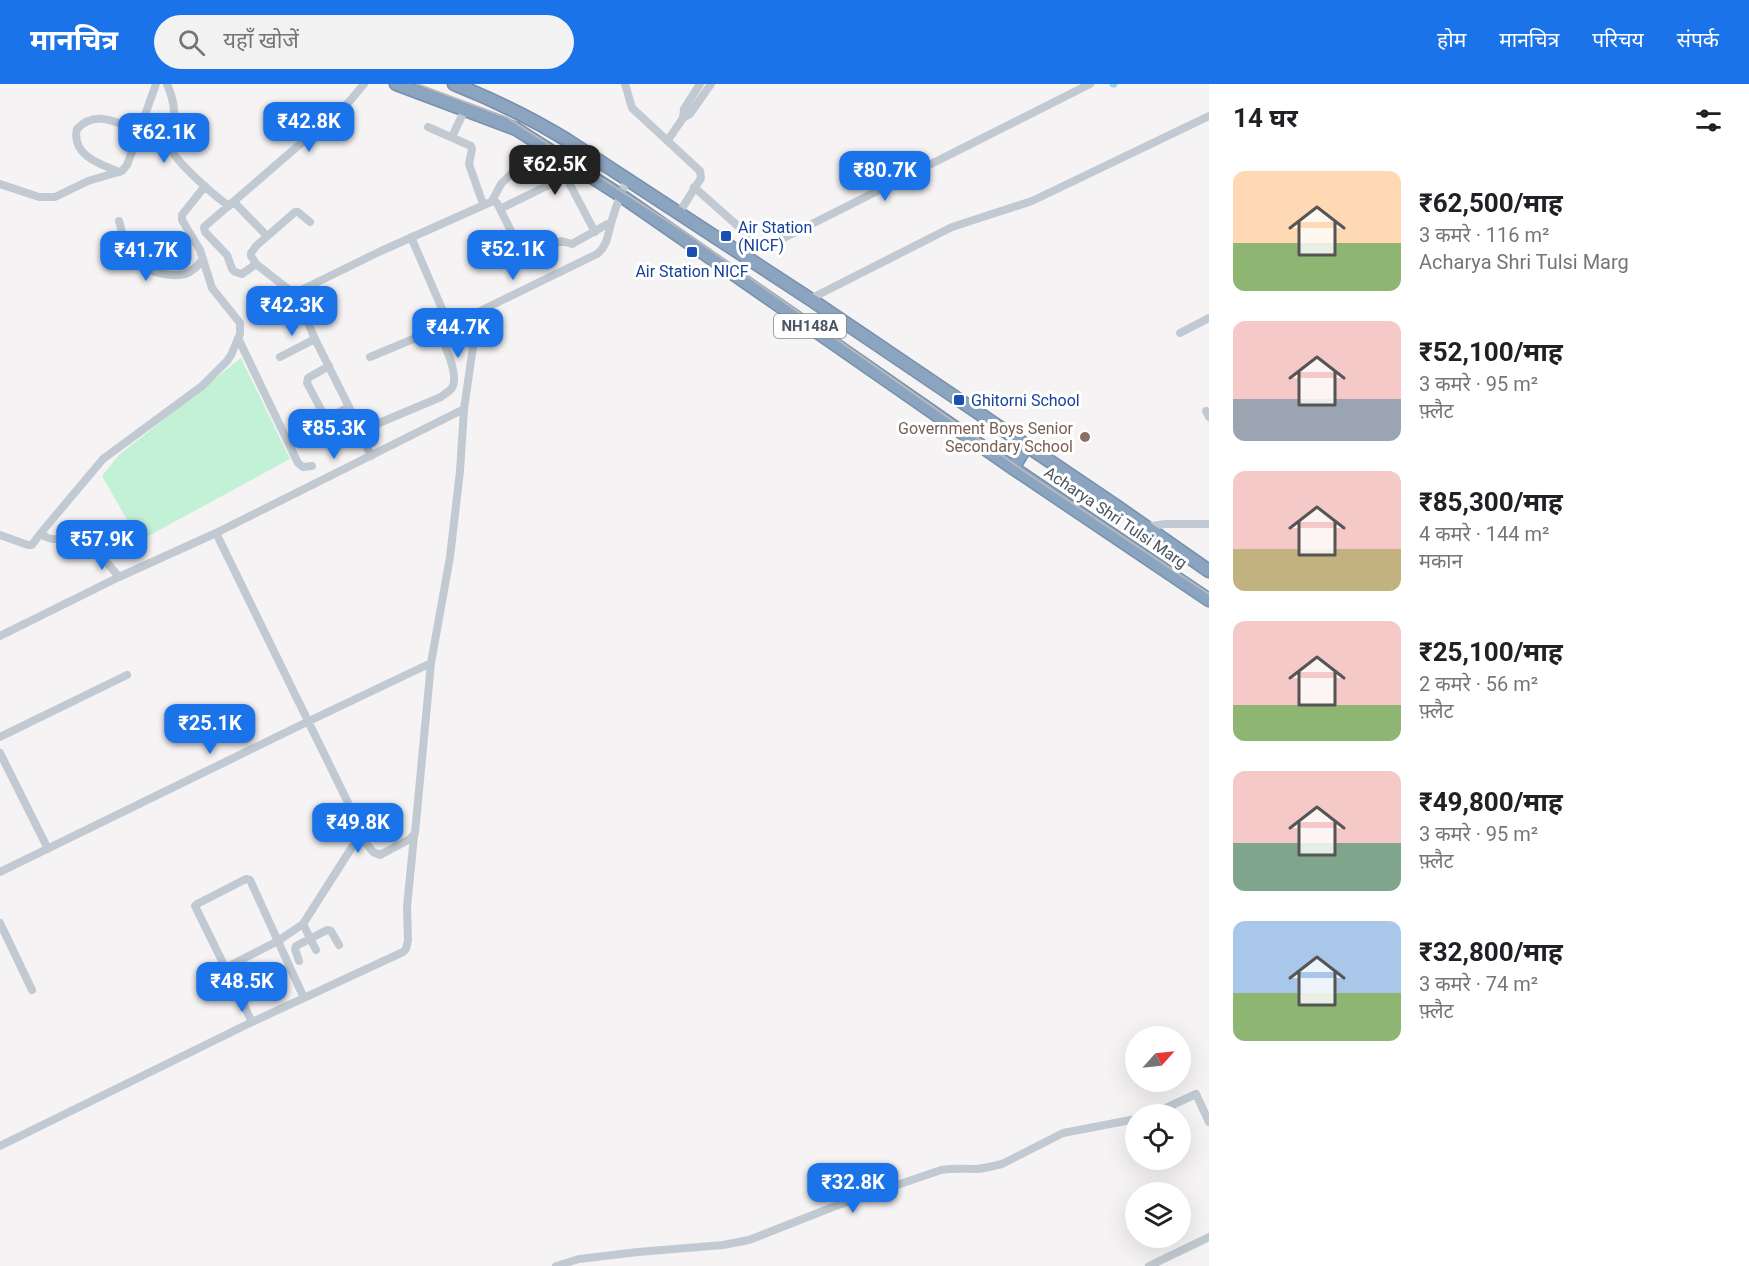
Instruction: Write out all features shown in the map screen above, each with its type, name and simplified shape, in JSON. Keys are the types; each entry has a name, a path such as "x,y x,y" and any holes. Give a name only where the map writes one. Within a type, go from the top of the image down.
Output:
{"highway":[{"name":"Acharya Shri Tulsi Marg","path":"396,84 516,129 620,195 1013,468 1209,600"},
{"name":"Acharya Shri Tulsi Marg","path":"454,84 493,99 538,122 628,179 1027,445 1209,571"},
{"path":"1013,468 1027,445"}],"street":[{"path":"0,184 49,198 119,172 127,165 156,84"},
{"path":"167,84 174,112 170,149 205,186 231,204 267,236"},
{"path":"256,264 242,274 236,272 225,253 205,231 206,226 348,102 364,84"},
{"path":"625,84 632,108 700,171 700,178 679,213"},
{"path":"668,141 683,118 684,109 700,84"},
{"path":"683,118 690,114 711,84"},
{"path":"694,187 757,243 768,246 1090,84"},
{"path":"452,137 465,109"},
{"path":"810,299 952,227 1032,201 1209,116"},
{"path":"119,172 88,157 77,144 75,138 77,129 88,120 100,118 139,130"},
{"path":"428,127 471,146 469,164 483,204"},
{"path":"492,201 501,184 518,167"},
{"path":"500,209 564,177 595,232"},
{"path":"370,357 478,312 597,254 604,247 620,195 628,179"},
{"path":"0,534 32,545 103,459 202,386 227,361 241,330 240,323 212,288 200,250 184,227 181,218 205,186"},
{"path":"295,293 492,201 497,202 513,235 528,237 537,250 543,250 561,240 572,244 611,222"},
{"path":"310,222 298,212 294,212 267,236 251,253 251,256 256,264 295,293 371,456"},
{"path":"119,220 131,258 146,268 168,275 183,275 195,268 203,259"},
{"path":"411,237 449,325"},
{"path":"0,1146 406,949 407,907 431,663 450,557 460,471 464,409 478,312"},
{"path":"1180,333 1209,318"},
{"path":"360,431 441,397 451,389 455,377 453,367 438,329"},
{"path":"238,338 298,463 306,468 312,466"},
{"path":"280,357 315,339"},
{"path":"329,366 308,378 307,384 326,417 350,407"},
{"path":"0,636 119,577 216,533 464,409"},
{"path":"1145,527 1165,524 1209,524"},
{"path":"216,533 357,821 358,833 354,844 303,924 278,942 225,968"},
{"path":"40,534 52,540 68,537 78,540 110,565 119,577"},
{"path":"0,872 431,663"},
{"path":"0,737 127,675"},
{"path":"0,753 48,849"},
{"path":"358,833 373,852 380,855 414,836"},
{"path":"252,1022 195,906 246,879 249,880 304,998"},
{"path":"0,923 32,990"},
{"path":"303,924 316,950"},
{"path":"299,961 295,948 310,938 329,930 339,945"},
{"path":"1176,1104 1196,1095 1209,1122"},
{"path":"556,1266 579,1259 723,1245 749,1240 833,1207 941,1170 975,1169 1002,1164 1063,1133 1125,1121"},
{"path":"1149,1266 1209,1237"}],"green space":[{"path":"241,358 290,459 139,541 102,476 119,455"}],"railway":[{"path":"417,84 508,118 685,232 1027,473 1209,594"}],"place":[{"name":"Air Station (NICF)","path":"726,236"},
{"name":"Air Station NICF","path":"692,252"},
{"name":"Ghitorni School","path":"959,400"},
{"name":"Government Boys Senior Secondary School","path":"1085,437"}]}
